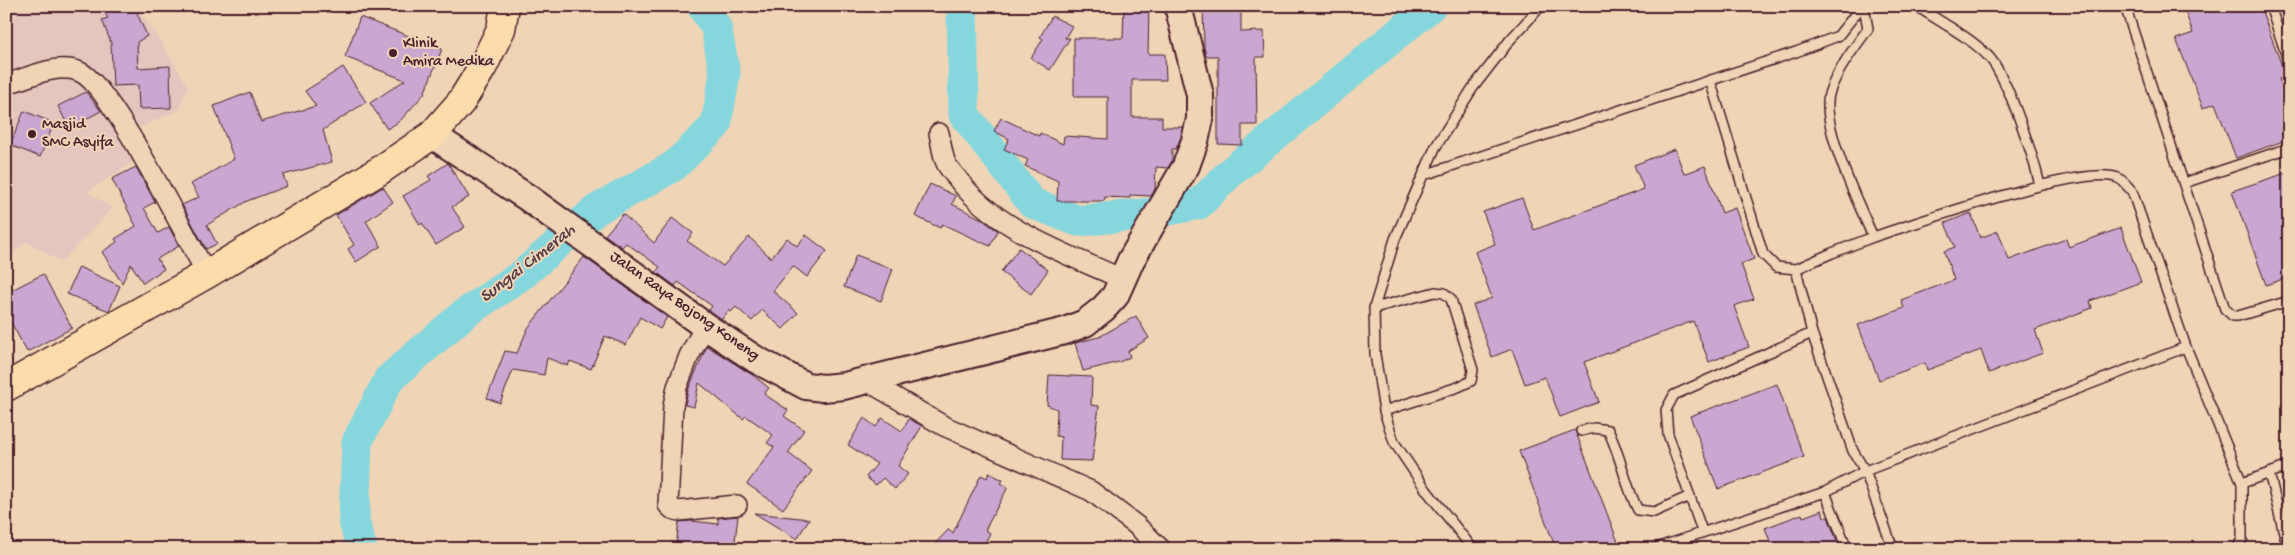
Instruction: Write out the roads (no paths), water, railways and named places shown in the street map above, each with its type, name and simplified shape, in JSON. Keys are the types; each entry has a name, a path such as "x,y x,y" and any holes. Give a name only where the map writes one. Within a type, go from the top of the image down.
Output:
{"main road":[{"path":"6,387 207,274 379,171 432,136 461,102 482,68 501,29 505,6"},
{"name":"Jalan Raya Bojong Koneng","path":"432,136 528,198 705,326 755,359 806,386 823,388 867,381 1065,331 1085,323 1103,309 1115,296 1161,205 1186,166 1200,119 1200,95 1178,6"}],"street":[{"path":"6,84 56,69 70,68 81,72 91,80 109,103 154,175 207,274"},
{"path":"939,133 946,163 962,185 1006,223 1060,252 1127,270"},
{"path":"705,326 677,387 673,406 668,505 672,510 679,511 737,505"},
{"path":"867,381 944,426 1091,491 1136,525 1162,549"}],"lane":[{"path":"1474,549 1427,491 1394,442 1384,411 1375,354 1374,308 1395,239 1435,148 1472,88 1510,40 1542,6"},
{"path":"1424,175 1838,36 1863,6"},
{"path":"1863,6 1868,29 1852,50 1829,93 1830,125 1836,149 1873,237"},
{"path":"1917,6 1963,35 1990,58 2002,78 2035,163 2040,185"},
{"path":"2125,6 2225,309 2233,316 2238,316 2289,301"},
{"path":"2270,6 2289,63"},
{"path":"1710,80 1763,254 1776,267 1796,270 1832,252 1873,237 2040,185 2095,175 2118,178 2132,190 2186,347 2242,483 2242,539 2237,549"},
{"path":"2184,183 2289,148"},
{"path":"1796,270 1812,333 1853,451 1865,471 1893,549"},
{"path":"1374,308 1435,292 1444,293 1451,299 1473,370 1471,381 1458,387 1384,411"},
{"path":"1702,531 1668,434 1666,410 1674,395 1812,333"},
{"path":"1653,549 1702,531 1824,492 1865,471 2186,347"},
{"path":"1581,431 1594,428 1608,430 1619,456 1629,493 1638,510 1654,512 1690,496"},
{"path":"2242,483 2289,466"},
{"path":"2269,473 2288,549"},
{"path":"1824,492 1846,549"}],"waterway":[{"name":"Sungai Cimerah","path":"362,549 354,521 357,442 389,379 464,314 523,274 596,210 674,166 716,125 725,74 716,27 702,6"},
{"path":"962,6 964,114 1032,203 1078,221 1153,213 1199,204 1231,172 1431,6"}],"place":[{"name":"Klinik Amira Medika","path":"393,53"},
{"name":"Masjid SMC Asyifa","path":"32,134"}]}
